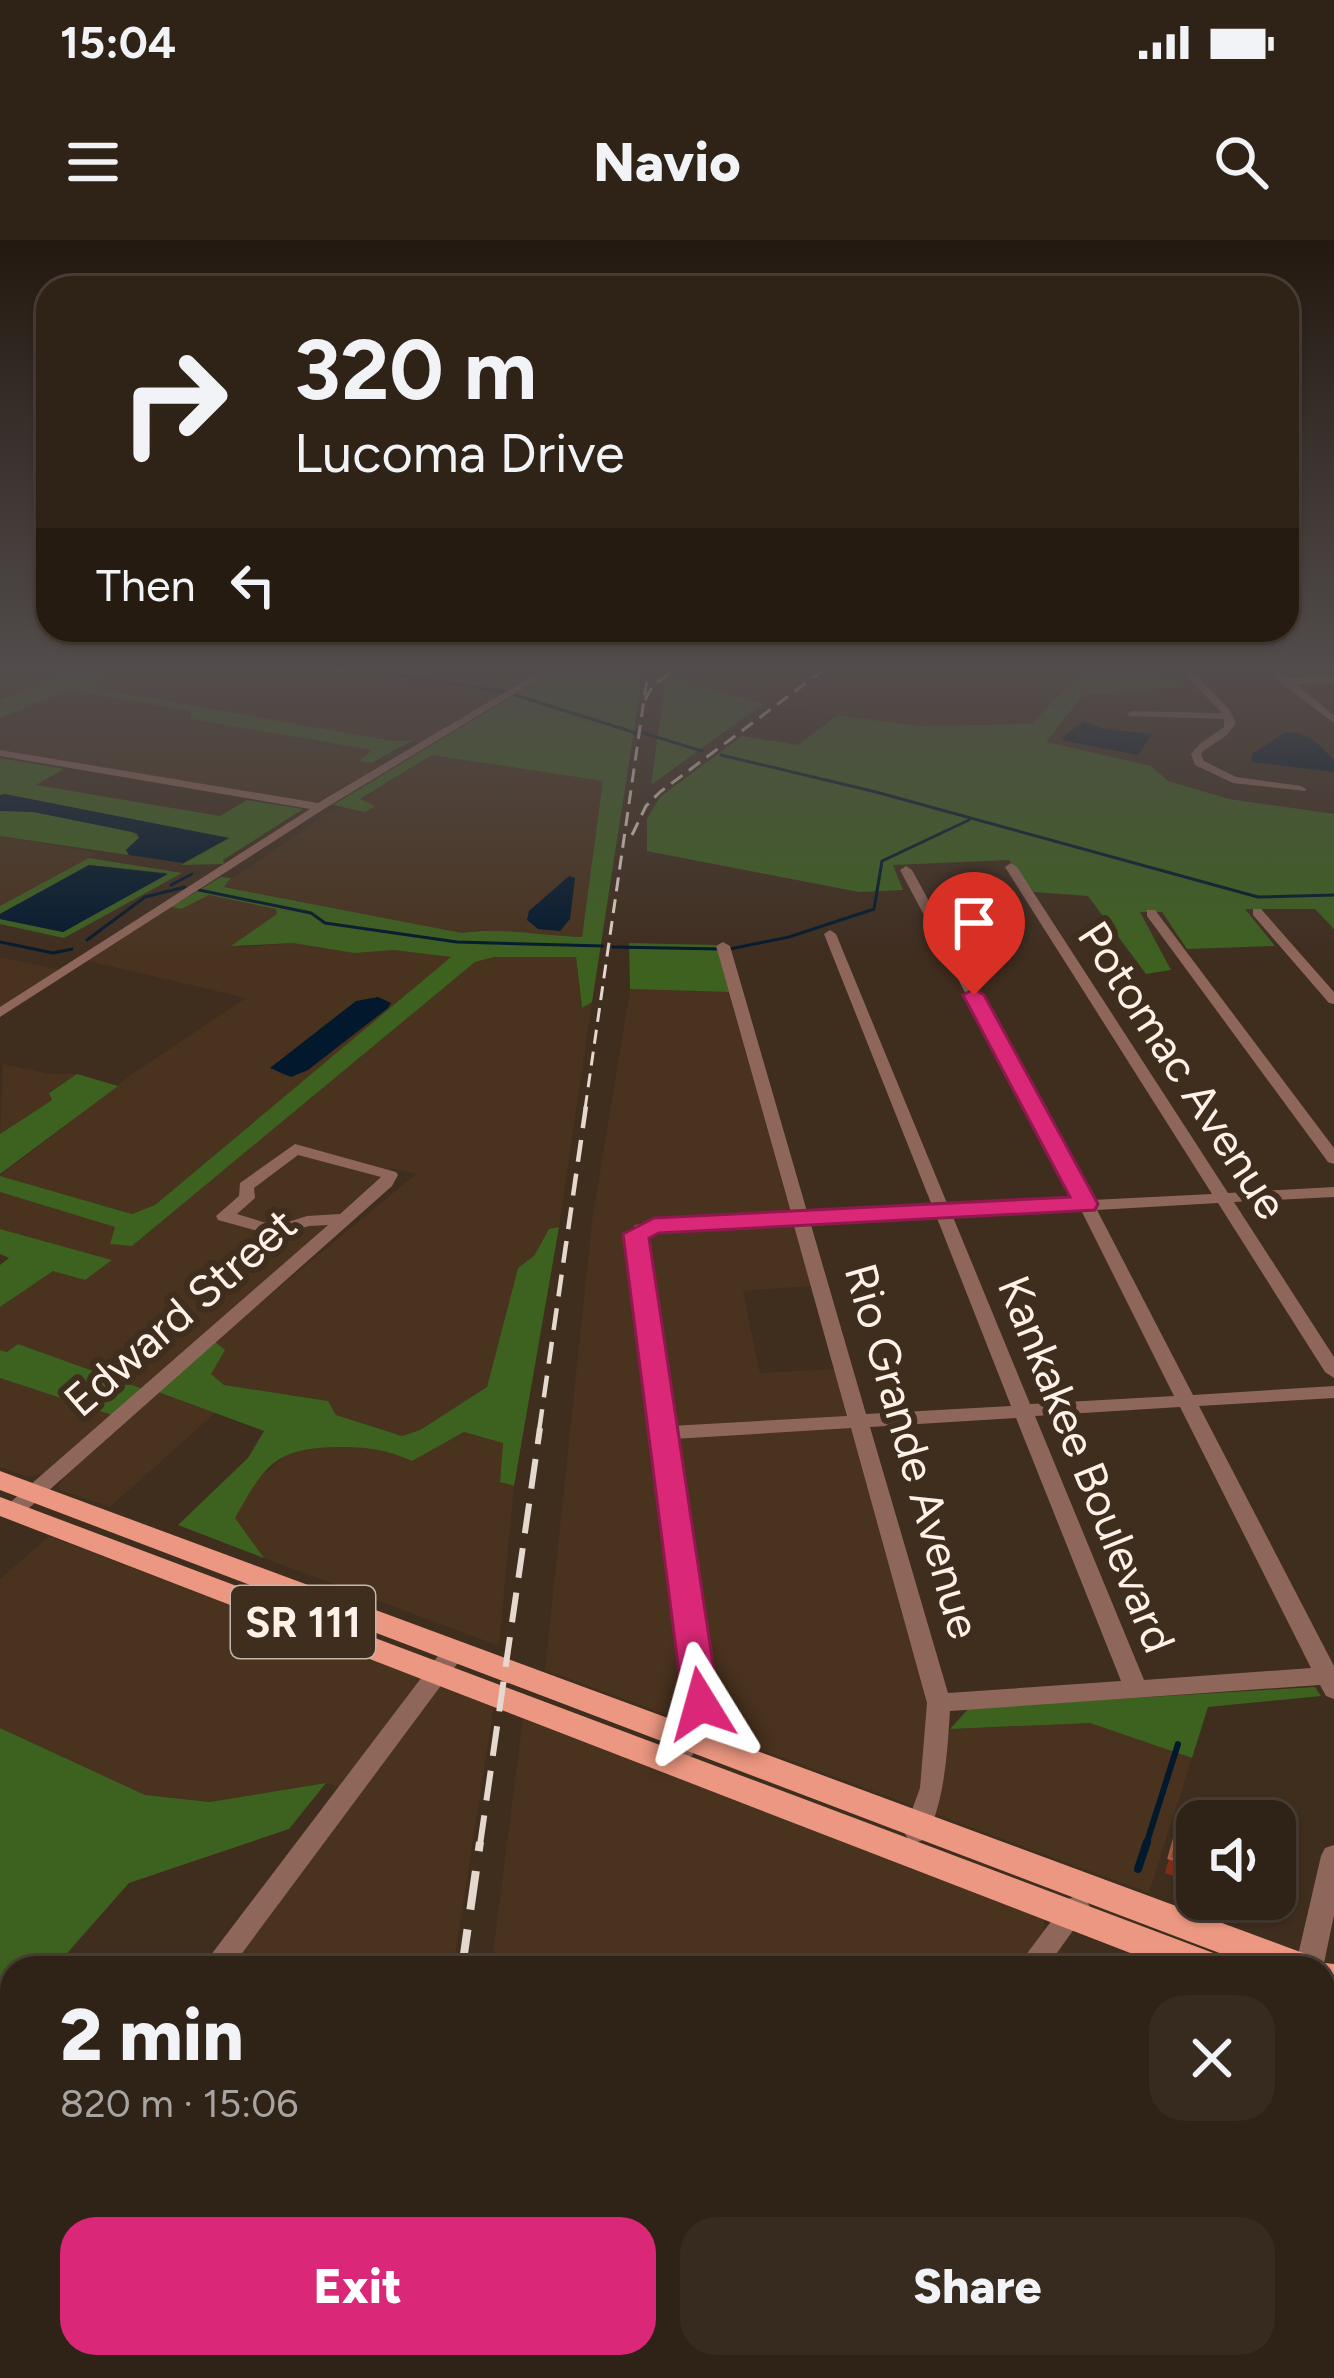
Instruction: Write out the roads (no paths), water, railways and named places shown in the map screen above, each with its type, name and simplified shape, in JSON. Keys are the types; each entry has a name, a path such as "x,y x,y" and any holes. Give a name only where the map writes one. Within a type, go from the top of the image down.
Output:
{"main road":[{"name":"SR 111","path":"0,1480 16,1503 1079,1900 1265,1956"},
{"name":"SR 111","path":"1079,1900 1188,1956"}],"street":[{"path":"70,765 320,807"},
{"path":"0,1013 391,765"},
{"path":"1203,765 1233,779 1300,789"},
{"name":"Potomac Avenue","path":"1011,867 1334,1372"},
{"path":"906,869 1332,1680 938,1703"},
{"path":"1257,912 1334,1000"},
{"path":"1151,914 1334,1159"},
{"name":"Kankakee Boulevard","path":"830,934 1136,1689"},
{"name":"Rio Grande Avenue","path":"723,946 938,1703 938,1748 914,1839"},
{"name":"Edward Street","path":"16,1503 386,1184 390,1175 295,1149 246,1186 248,1198 224,1216 276,1231 307,1221 344,1219"},
{"path":"682,1751 701,1704 634,1240 640,1229 1334,1192"},
{"path":"663,1433 1334,1392"},
{"path":"224,1956 446,1662"},
{"path":"1308,1956 1334,1856"},
{"path":"1039,1956 1079,1900"}],"water":[{"path":"1275,765 1334,765 1334,772"},
{"path":"0,795 229,838 183,863 129,855 126,850 139,838 137,833 33,812 0,811"},
{"path":"89,865 168,874 63,932 0,919 0,914"},
{"path":"569,876 575,878 570,919 560,931 538,929 527,920 529,911"},
{"path":"378,997 391,1003 388,1008 308,1070 291,1077 270,1068 356,1001"}],"waterway":[{"path":"762,765 1258,897 1334,895"},
{"path":"730,949 789,937 874,909 882,861 969,820"},
{"path":"171,885 192,874"},
{"path":"87,940 145,897 185,887"},
{"path":"199,890 311,913 325,923 457,942 603,946"},
{"path":"0,942 53,953 72,949"},
{"path":"613,947 720,949"},
{"path":"1146,1845 1178,1744"},
{"path":"1138,1869 1146,1845"}],"railway":[{"path":"585,1109 635,765"},
{"path":"632,835 646,806 696,765"},
{"path":"539,1431 586,1106"},
{"path":"480,1845 540,1428"},
{"path":"464,1956 480,1842"}]}
